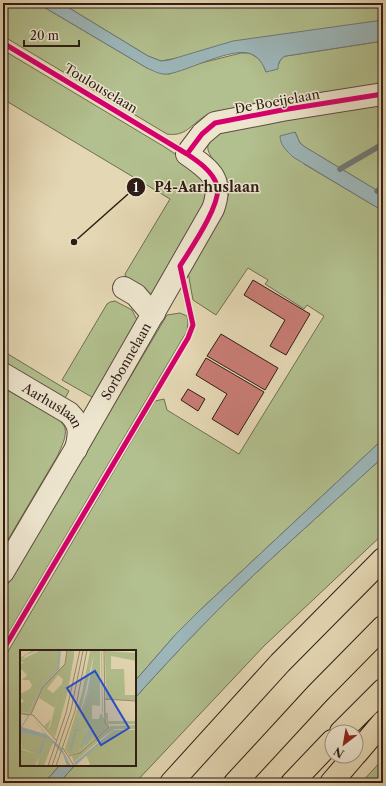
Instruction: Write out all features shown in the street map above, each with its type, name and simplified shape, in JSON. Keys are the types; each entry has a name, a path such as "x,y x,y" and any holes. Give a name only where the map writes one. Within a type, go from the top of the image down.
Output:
{"highway":[{"path":"171,783 280,663 383,559"},
{"path":"234,783 317,694 383,627"},
{"path":"349,724 383,690"},
{"path":"364,744 383,722"},
{"path":"292,783 324,749"},
{"path":"331,783 347,764"}],"street":[{"name":"De Boeijelaan","path":"188,154 202,134 215,123 282,110 383,94"},
{"name":"Sorbonnelaan","path":"3,572 76,450 139,303 206,223 218,198 218,186 212,175 203,165 188,154"},
{"name":"Aarhuslaan","path":"3,374 69,413 75,419 79,437 76,450"}],"green space":[{"path":"3,3 37,3 147,68 169,74 197,64 241,53 250,53 259,59 266,72 278,65 282,57 383,41 383,87 205,116 188,130 179,134 167,134 3,36"},
{"path":"61,3 383,3 383,20 161,61 148,56"},
{"path":"3,50 197,168 211,194 152,297 127,284 125,274 170,199 3,99"},
{"path":"383,100 383,194 305,147 300,143 295,132 304,164 383,211 383,439 198,612 175,635 136,680 136,650 20,650 20,766 59,766 44,783 3,783 3,660 155,401 164,399 167,410 239,454 324,316 307,305 304,309 265,284 268,280 248,268 216,315 193,300 188,272 229,193 229,185 226,178 209,153 208,148 209,142 218,133"},
{"path":"115,301 132,310 138,322 98,392 92,397 62,380 107,304"},
{"path":"180,313 187,316 187,331 3,642 3,592 167,315"},
{"path":"3,351 69,391 64,400 3,363"},
{"path":"3,385 56,417 65,428 65,435 58,455 3,548"},
{"path":"383,457 383,534 264,646 135,783 59,783 74,766 136,766 136,697 218,610 271,559"},
{"path":"383,759 383,783 361,783"}],"water":[{"path":"37,3 61,3 148,56 161,61 233,41 383,20 383,41 286,56 280,61 278,69 266,72 256,57 243,52 222,56 177,72 162,74 147,68"},
{"path":"295,132 300,143 305,147 383,194 383,211 293,157 286,150 280,136"},
{"path":"383,439 383,457 271,559 218,610 136,697 136,680 175,635"},
{"path":"59,766 74,766 59,783 44,783"}],"building":[{"path":"253,280 310,314 286,355 270,346 285,320 244,295"},
{"path":"221,334 278,368 265,390 207,356"},
{"path":"206,358 264,392 238,435 212,419 227,394 196,375"},
{"path":"188,389 205,399 198,411 181,400"}],"waterway":[{"path":"340,169 383,144"},
{"path":"377,191 383,187"}],"cycle path":[{"name":"Toulouselaan","path":"3,43 192,157 205,167 212,175 217,185 218,193 211,214 180,266 193,325 188,338 3,650"},
{"path":"187,154 202,134 215,123 282,110 383,94"}],"place":[{"name":"P4-Aarhuslaan","path":"74,242"}]}
